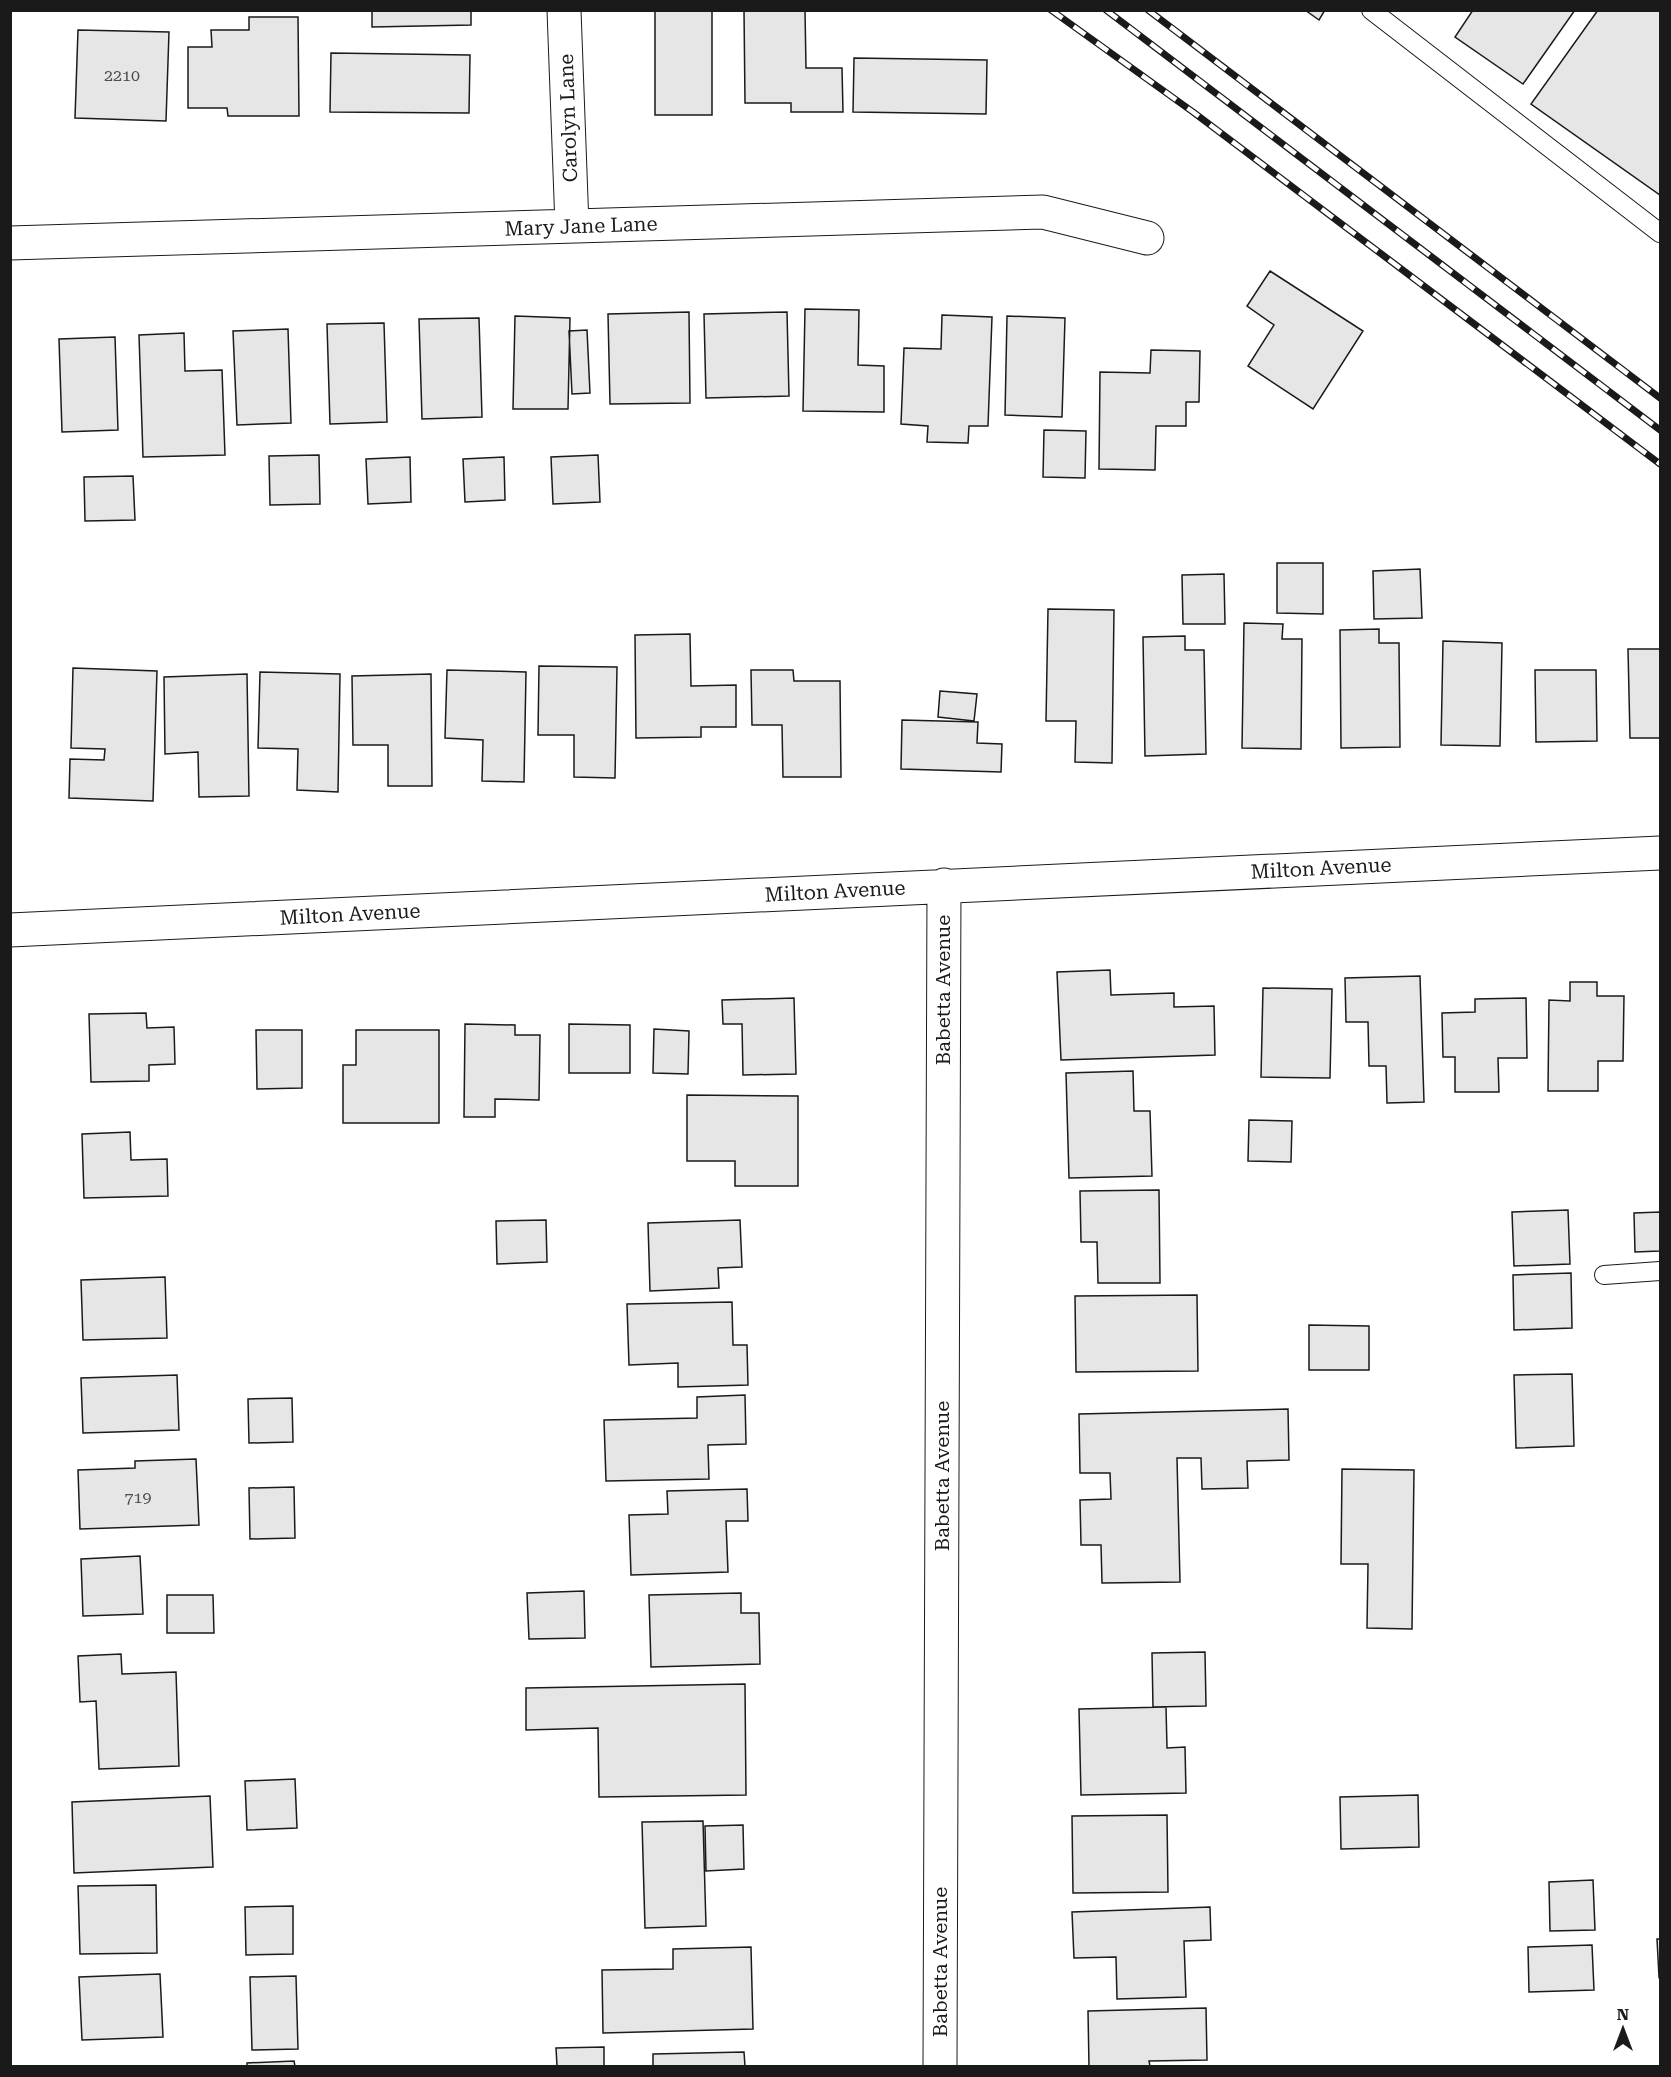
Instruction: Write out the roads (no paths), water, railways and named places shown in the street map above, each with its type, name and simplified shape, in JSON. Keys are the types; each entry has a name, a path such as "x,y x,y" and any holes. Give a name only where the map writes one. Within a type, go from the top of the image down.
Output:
{"street":[{"name":"Carolyn Lane","path":"564,10 573,226"},
{"name":"Mary Jane Lane","path":"10,243 1043,212 1148,238"},
{"name":"Milton Avenue","path":"10,930 1660,853"},
{"name":"Babetta Avenue","path":"940,2067 944,885"}],"lane":[{"path":"1371,10 1660,233"},
{"path":"1604,1275 1660,1271"}],"railway":[{"path":"1051,10 1193,112 1660,464"},
{"path":"1106,10 1660,430"},
{"path":"1148,10 1660,398"}]}
